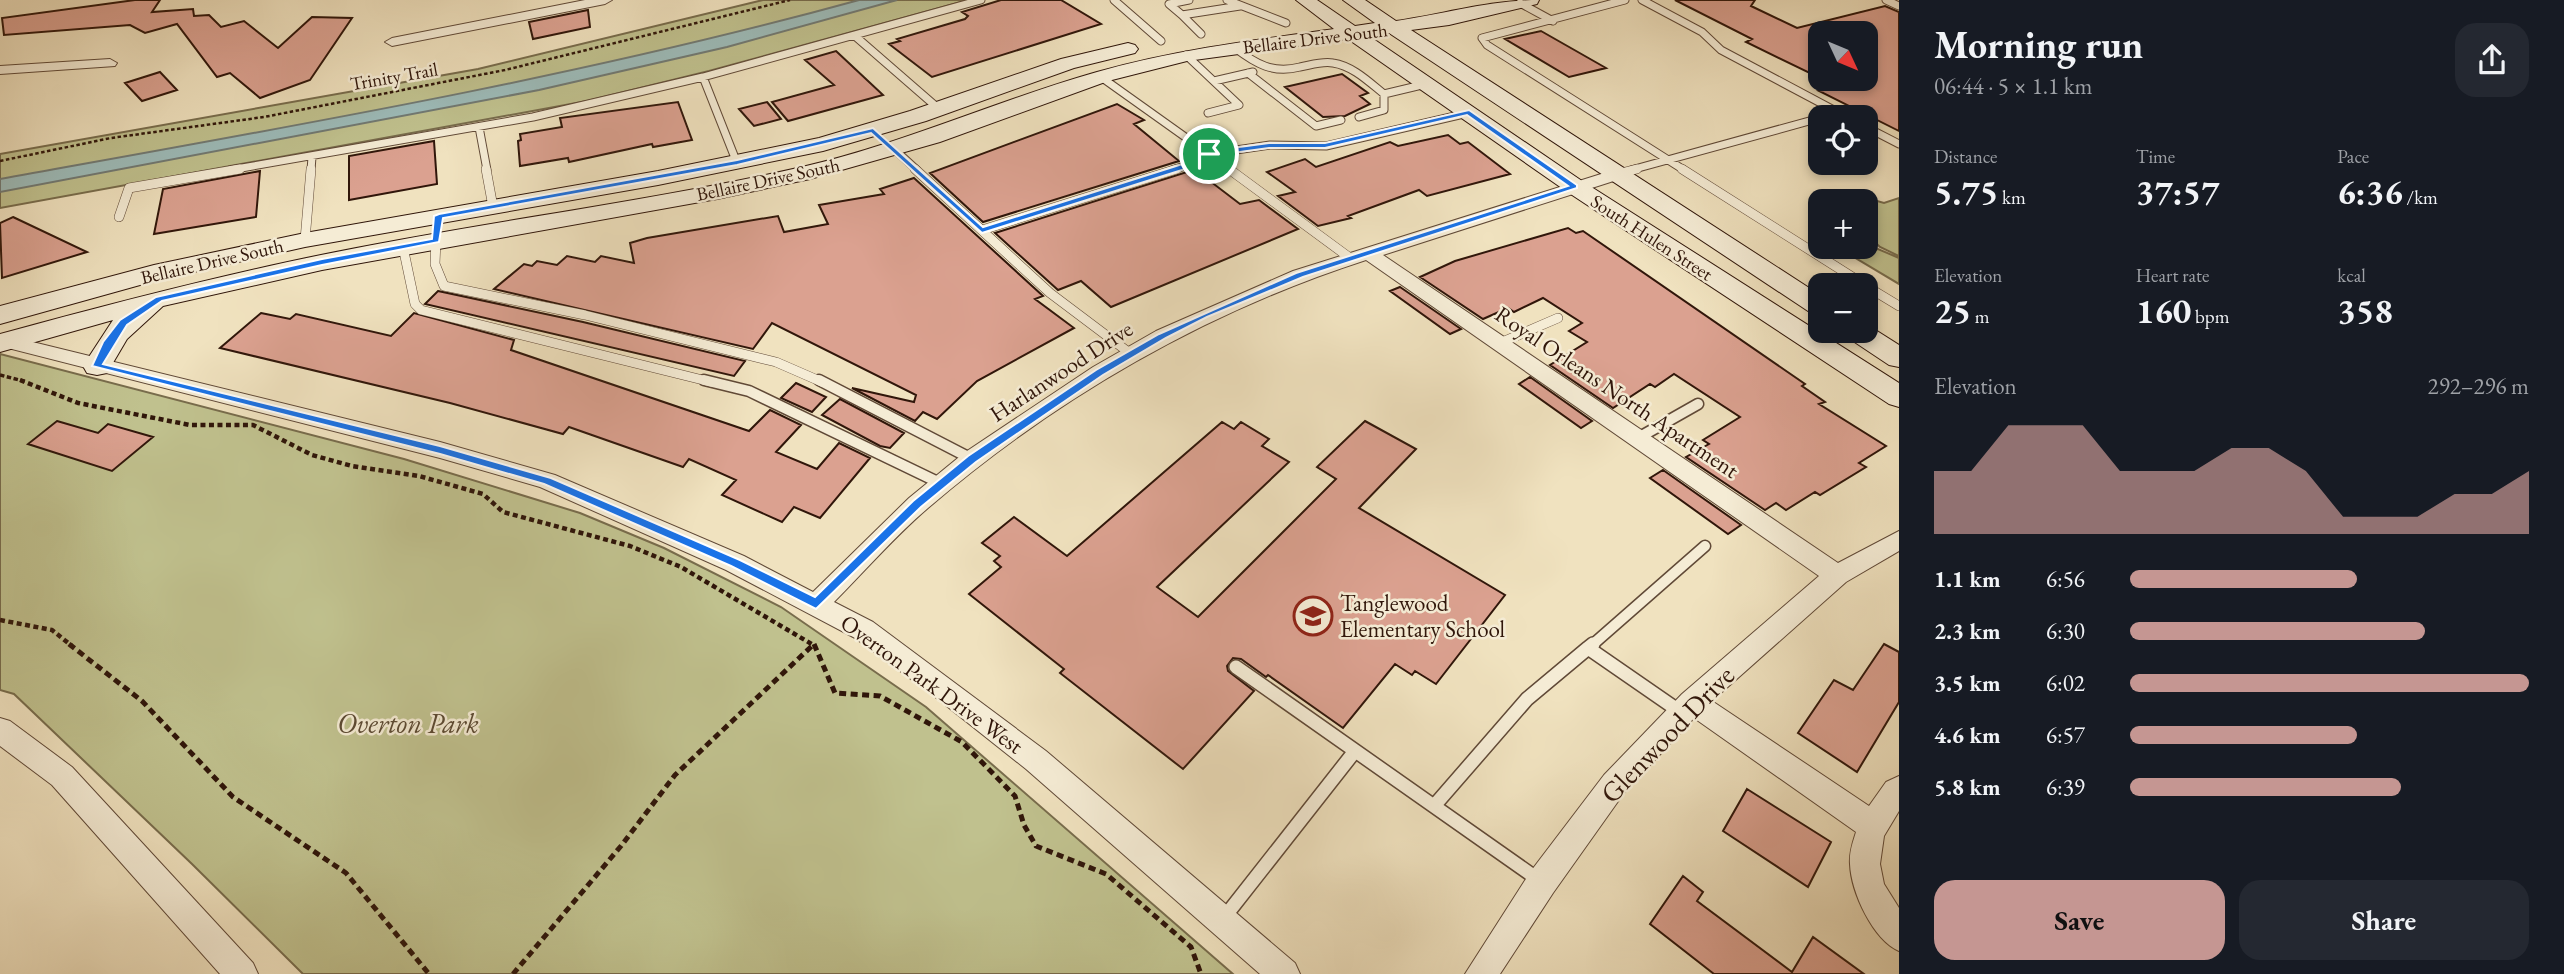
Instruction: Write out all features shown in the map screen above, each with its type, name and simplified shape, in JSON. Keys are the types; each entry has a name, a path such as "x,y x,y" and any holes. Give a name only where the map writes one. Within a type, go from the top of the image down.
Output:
{"main road":[{"name":"South Hulen Street","path":"1305,0 1574,186 1899,397"},
{"name":"South Hulen Street","path":"1352,0 1808,299"},
{"name":"Bellaire Drive South","path":"0,315 154,273 305,240 437,228 717,192 894,149 1108,67 1161,41 1450,0"},
{"name":"Bellaire Drive South","path":"2,342 159,299 403,247 437,228 493,206 737,163 873,130 939,109 1108,67 1393,28 1525,2"},
{"path":"873,130 894,149"},
{"path":"97,366 108,342 123,323 159,299"},
{"path":"1876,343 1899,358"}],"street":[{"path":"391,42 605,0"},
{"path":"0,70 110,63"},
{"name":"Harlanwood Drive","path":"816,604 881,538 972,459 1131,354 1203,315 1359,255 1617,174"},
{"name":"Royal Orleans North Apartment","path":"1359,255 1500,343 1837,575"},
{"name":"Overton Park Drive West","path":"2,342 440,450 547,481 723,557 864,630 1036,760 1284,974"},
{"name":"Glenwood Drive","path":"1480,974 1542,882 1614,784 1687,708 1837,575 1899,540"},
{"path":"1687,708 1873,826"},
{"path":"0,730 62,776 242,974"},
{"path":"1899,789 1873,826 1865,851 1863,871 1874,898 1899,935"}],"lane":[{"path":"119,217 129,188 479,127 703,77 981,0"},
{"path":"1114,0 1161,41"},
{"path":"1189,0 1169,4 1200,34"},
{"path":"1625,0 1482,38 1486,46 1846,273"},
{"path":"1642,0 1702,32 1721,50 1823,105"},
{"path":"1886,0 1899,6"},
{"path":"1182,15 1234,2 1260,10 1286,23"},
{"path":"1525,2 1553,21"},
{"path":"855,36 939,109"},
{"path":"1235,48 1269,69"},
{"path":"1186,55 1239,105 1208,113"},
{"path":"1214,81 1269,69 1283,71 1322,62 1336,63 1351,69 1384,94"},
{"path":"1108,67 1212,155 1359,255"},
{"path":"1248,74 1316,125 1341,120"},
{"path":"703,77 737,163"},
{"path":"1384,94 1426,84"},
{"path":"1359,117 1384,110 1384,94"},
{"path":"982,230 1212,155 1269,145 1325,146 1469,113"},
{"path":"1617,174 1808,121"},
{"path":"479,127 493,206"},
{"path":"1878,133 1899,144"},
{"path":"894,149 1050,293 1131,354"},
{"path":"305,240 312,157"},
{"path":"437,228 433,256 438,278 444,286 586,315 776,362 817,379 972,459"},
{"path":"403,247 415,304 421,310 749,391 942,484"},
{"path":"1878,293 1899,306"},
{"path":"1500,343 1558,318"},
{"path":"1638,438 1698,404"},
{"path":"1434,806 1527,699 1705,545"},
{"path":"1588,648 1687,708"},
{"path":"1236,667 1542,882"},
{"path":"1222,920 1355,751"}],"path":[{"name":"Trinity Trail","path":"0,161 111,138 264,117 505,70 790,0"},
{"path":"0,375 32,383 78,402 139,415 190,425 253,425 312,455 352,466 419,475 483,494 503,512 630,546 681,567 814,644 835,693 880,696 962,742 1015,796 1024,825 1036,846 1105,874 1191,947 1201,974"},
{"path":"0,620 52,630 142,701 233,797 346,873 429,974"},
{"path":"513,974 621,846 675,775 814,644"}],"green space":[{"path":"763,0 968,0 709,71 587,101 0,208 0,154 478,69"},
{"path":"1899,198 1899,256 1880,247 1878,201 1884,203"},
{"path":"1878,249 1899,258 1899,284 1857,259 1878,259"},
{"name":"Overton Park","path":"0,354 404,459 580,513 664,548 781,607 926,707 1233,974 303,974 14,694 0,690"}],"water":[{"path":"859,0 897,0 727,47 539,90 0,192 0,179 324,120 539,77 646,54"}],"building":[{"path":"135,0 160,0 152,12 193,9 194,16 209,15 221,27 244,21 278,48 312,17 352,18 310,80 260,98 230,73 217,77 177,24 145,33 130,25 4,35 2,18"},
{"path":"1001,0 1061,0 1101,24 932,77 889,44 900,41 897,39 965,19 968,16 962,12"},
{"path":"1675,0 1755,0 1751,6 1797,28 1808,25 1808,72 1746,42 1752,39"},
{"path":"1885,6 1899,12 1899,131 1878,120 1878,105 1847,105 1819,91 1878,91 1878,21 1825,21"},
{"path":"588,10 590,27 533,39 529,22"},
{"path":"1541,31 1606,68 1569,77 1505,39"},
{"path":"836,51 883,95 788,121 772,102 834,85 805,60"},
{"path":"160,72 177,90 142,101 125,83"},
{"path":"1342,74 1368,93 1360,96 1370,104 1345,116 1323,117 1285,87"},
{"path":"678,102 692,140 653,147 652,144 569,162 568,158 520,166 520,134 562,127 560,118"},
{"path":"767,102 781,119 754,126 739,109"},
{"path":"1117,104 1144,120 1134,124 1179,161 983,222 930,173"},
{"path":"1448,135 1460,144 1468,142 1510,174 1427,196 1419,190 1348,216 1351,218 1318,226 1278,196 1295,192 1267,172 1305,159 1316,167 1390,142 1398,146"},
{"path":"434,141 437,184 349,200 349,156"},
{"path":"260,171 256,217 154,234 163,189"},
{"path":"1190,171 1206,178 1240,204 1259,200 1298,229 1111,307 1081,281 1058,290 995,233"},
{"path":"914,178 1043,296 1035,299 1074,328 977,381 937,419 923,412 915,421 852,388 914,402 916,395 772,323 753,349 494,289 524,264 532,266 537,261 557,265 567,256 595,262 601,256 634,263 630,243 647,238 778,216 784,232 828,224 819,205 884,194 880,189"},
{"path":"13,217 87,252 2,278 0,223"},
{"path":"1568,228 1576,233 1583,231 1805,384 1802,386 1825,402 1819,404 1886,446 1859,463 1866,467 1820,495 1815,492 1786,510 1776,503 1765,510 1686,457 1709,444 1703,440 1740,417 1674,374 1655,387 1650,384 1613,408 1550,365 1587,342 1569,331 1582,323 1543,298 1514,312 1508,308 1483,319 1420,277 1455,261"},
{"path":"1400,287 1461,329 1450,334 1390,291"},
{"path":"438,291 745,361 734,376 425,304"},
{"path":"261,313 290,319 296,314 391,336 414,313 514,340 511,350 749,431 770,410 801,425 776,452 817,469 839,443 870,458 820,518 794,507 782,522 722,495 736,480 689,459 683,467 569,427 563,434 450,403 220,348"},
{"path":"1530,377 1592,421 1581,428 1519,384"},
{"path":"796,383 826,397 812,412 781,398"},
{"path":"840,399 904,433 890,448 880,446 822,415"},
{"path":"57,421 98,433 108,424 153,437 112,471 28,444"},
{"path":"1365,421 1416,449 1359,508 1505,595 1436,684 1415,671 1412,675 1395,664 1343,728 1268,675 1266,677 1241,659 1233,658 1227,666 1228,671 1254,691 1183,769 1060,673 1064,669 969,594 1001,567 994,561 1000,556 982,543 1014,517 1067,556 1222,422 1234,429 1241,422 1269,439 1262,446 1289,462 1157,587 1198,617 1336,479 1317,467"},
{"path":"1663,470 1741,525 1728,534 1650,478"},
{"path":"1884,644 1899,652 1899,702 1857,772 1798,733 1834,680 1853,690"},
{"path":"1747,789 1831,842 1808,887 1723,831"},
{"path":"1683,876 1703,892 1697,901 1792,972 1813,937 1864,974 1714,974 1650,924"}],"place":[{"name":"Tanglewood Elementary School","path":"1313,616"}],"route":[{"path":"1469,113 1574,186 1300,275 1203,315 1163,336 1100,372 972,459 917,504 816,604 736,563 547,481 440,450 97,366 108,342 123,323 159,299 322,262 436,240 439,216 737,163 873,130 982,230 1214,157 1209,154 1269,145 1325,146 1469,113"}]}
